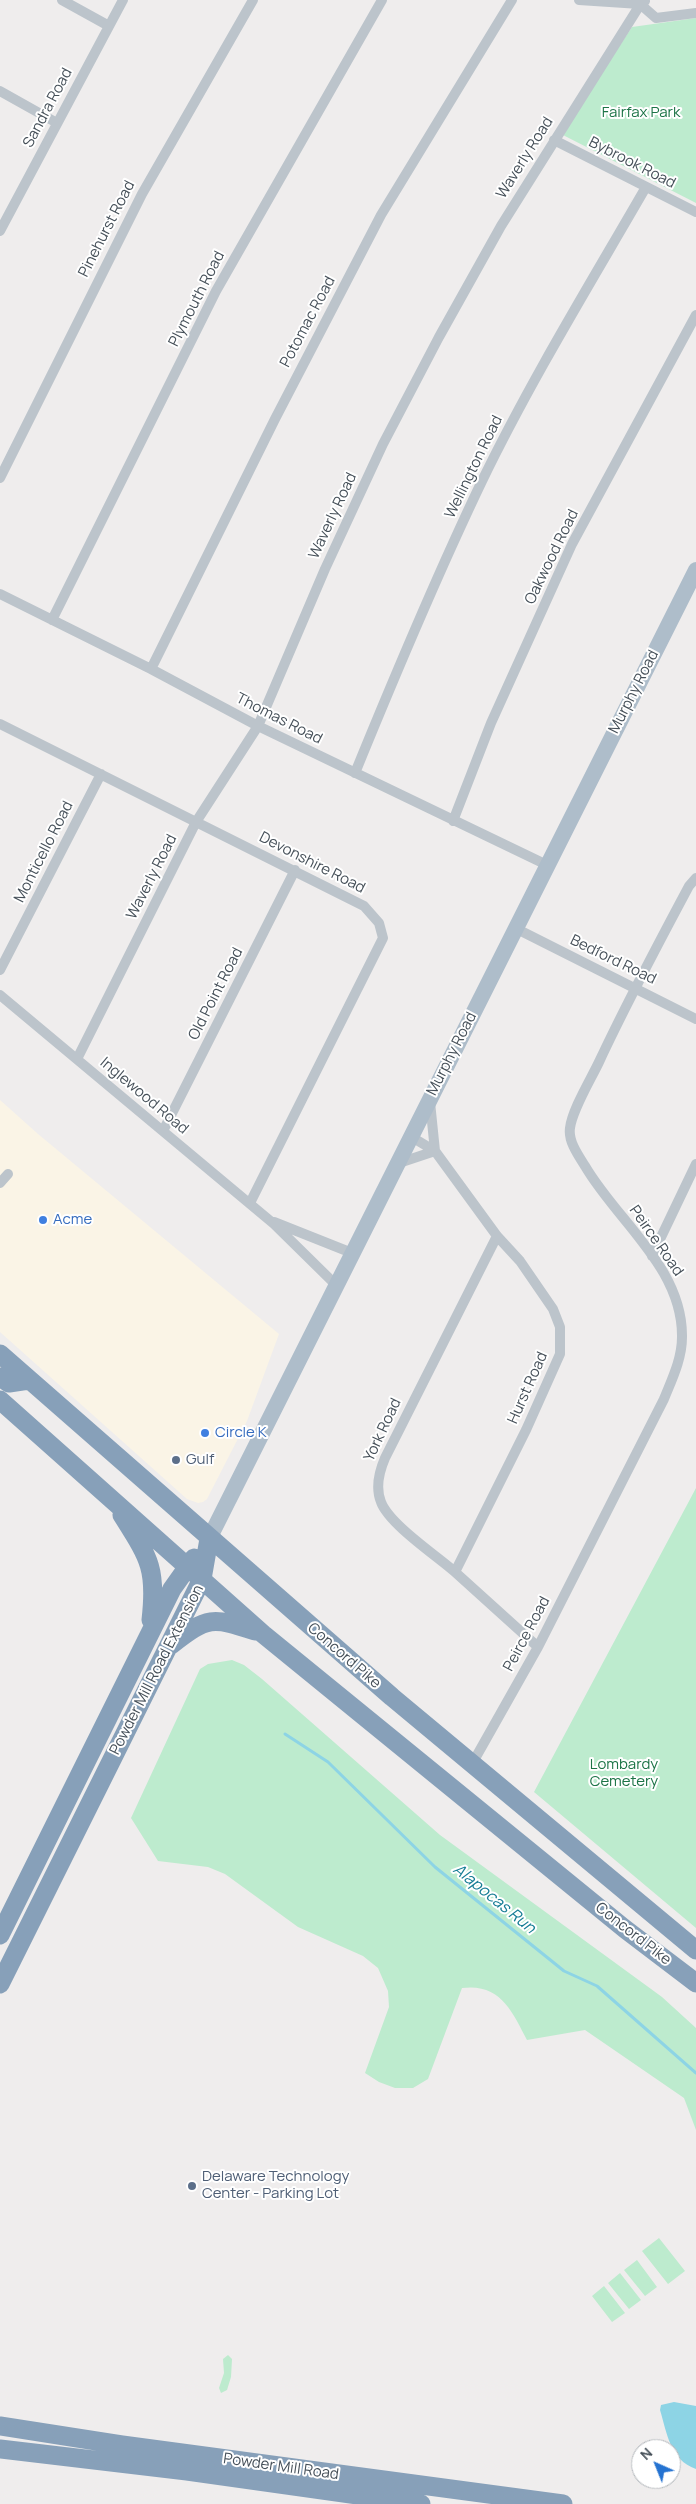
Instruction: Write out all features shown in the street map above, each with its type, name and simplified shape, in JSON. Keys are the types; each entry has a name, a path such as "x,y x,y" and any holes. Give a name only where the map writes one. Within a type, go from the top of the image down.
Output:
{"highway":[{"name":"Concord Pike","path":"0,1354 210,1539 472,1764 696,1950"},
{"path":"0,1377 9,1383 29,1380"},
{"name":"Concord Pike","path":"0,1400 263,1634 626,1929 696,1983"},
{"path":"111,1497 138,1540 151,1569 154,1597 149,1635"},
{"name":"Powder Mill Road Extension","path":"0,1935 172,1589 210,1539"},
{"name":"Powder Mill Road Extension","path":"0,1984 202,1579 210,1539"},
{"path":"168,1647 186,1633 208,1621 224,1621 263,1634"},
{"path":"626,1929 696,1998"},
{"name":"Powder Mill Road","path":"0,2426 122,2446 563,2504"},
{"name":"Powder Mill Road","path":"0,2449 186,2471 421,2504"}],"main road":[{"name":"Murphy Road","path":"210,1539 515,928 691,591 696,570"}],"street":[{"path":"62,0 109,26"},
{"name":"Sandra Road","path":"0,230 3,216 57,123 123,0"},
{"name":"Pinehurst Road","path":"0,478 142,194 253,0"},
{"name":"Plymouth Road","path":"52,620 216,291 382,0"},
{"name":"Potomac Road","path":"151,669 275,419 381,215 512,0"},
{"path":"580,0 644,1 656,18 696,13"},
{"name":"Waverly Road","path":"77,1059 196,822 258,726 325,569 383,444 501,226 644,1"},
{"path":"0,91 57,123"},
{"name":"Bybrook Road","path":"554,140 696,212"},
{"name":"Wellington Road","path":"355,772 417,623 483,480 531,387 646,187"},
{"name":"Oakwood Road","path":"452,821 491,723 572,544 696,315"},
{"name":"Thomas Road","path":"0,594 151,669 258,726 452,821 547,865"},
{"name":"Devonshire Road","path":"1,726 295,870 364,906 379,923 383,938 250,1203"},
{"name":"Monticello Road","path":"0,970 101,774"},
{"name":"Old Point Road","path":"163,1131 295,870"},
{"name":"Peirce Road","path":"472,1764 538,1647 664,1399 677,1368 682,1339 680,1310 669,1282 652,1256 592,1178 574,1147 570,1128 584,1092 635,987 689,886 696,878"},
{"name":"Bedford Road","path":"515,928 696,1019"},
{"name":"Inglewood Road","path":"0,995 269,1219 336,1285"},
{"path":"396,1164 435,1151 430,1097"},
{"name":"Hurst Road","path":"410,1136 435,1151 497,1236 520,1261 553,1308 560,1327 560,1354 526,1430 455,1572"},
{"path":"652,1256 696,1164"},
{"path":"0,1183 8,1174"},
{"name":"Inglewood Road","path":"269,1219 352,1253"},
{"name":"York Road","path":"497,1236 379,1472 378,1485 380,1501 388,1515 538,1647"}],"shaded area":[{"path":"0,1100 38,1134 279,1334 247,1421 207,1499 203,1502 198,1503 187,1499 0,1332"}],"green space":[{"name":"Fairfax Park","path":"696,18 696,203 561,134 632,27"},
{"name":"Lombardy Cemetery","path":"696,1488 696,1928 534,1792"},
{"path":"232,1660 244,1665 262,1679 440,1835 662,1997 696,2028 696,2130 684,2098 585,2030 527,2040 510,2009 503,2001 486,1990 475,1988 462,1988 428,2079 413,2088 395,2088 379,2082 365,2073 389,2007 388,1991 378,1968 363,1956 298,1927 225,1874 208,1867 158,1861 131,1818 200,1669 208,1664"},
{"path":"659,2238 685,2271 668,2284 642,2251"},
{"path":"637,2260 657,2287 645,2296 624,2270"},
{"path":"620,2273 641,2300 629,2309 608,2283"},
{"path":"604,2286 625,2313 612,2322 592,2296"},
{"path":"228,2355 232,2359 231,2377 227,2390 221,2393 219,2388 224,2373 223,2359"}],"water":[{"path":"674,2402 696,2406 696,2469 681,2460 681,2439 669,2439 660,2410 661,2405"}],"waterway":[{"name":"Alapocas Run","path":"285,1734 328,1762 435,1867 564,1971 597,1986 696,2073"}],"place":[{"name":"Acme","path":"43,1220"},
{"name":"Circle K","path":"205,1433"},
{"name":"Gulf","path":"176,1460"},
{"name":"Delaware Technology Center - Parking Lot","path":"192,2186"}]}
